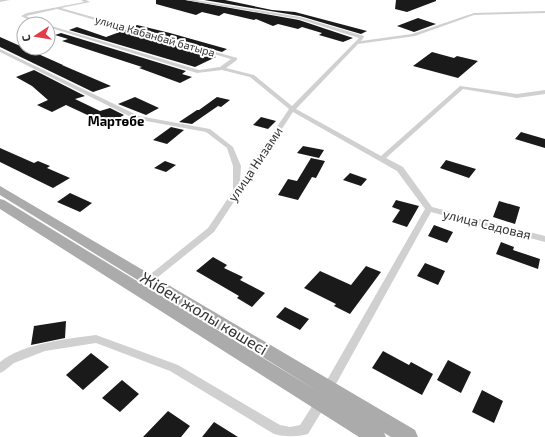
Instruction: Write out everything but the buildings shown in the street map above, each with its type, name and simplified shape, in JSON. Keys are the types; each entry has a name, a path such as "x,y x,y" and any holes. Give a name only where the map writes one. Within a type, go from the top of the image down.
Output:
{"main road":[{"name":"Жібек жолы көшесі","path":"0,190 150,279 408,437"},
{"name":"Жібек жолы көшесі","path":"0,203 376,437"}],"street":[{"path":"0,1 8,0"},
{"name":"улица Кабанбай батыра","path":"23,16 88,2 83,0"},
{"path":"188,0 300,18 360,40 412,35 474,14 545,12"},
{"name":"улица Кабанбай батыра","path":"59,9 235,59 222,68"},
{"name":"улица Кабанбай батыра","path":"56,28 199,72 222,68 252,76 292,109 400,169 429,209"},
{"name":"улица Низами","path":"150,279 211,230 292,109 360,40"},
{"path":"0,50 138,118 208,130 230,147 237,166 236,191"},
{"path":"382,158 462,87 517,96 545,92"},
{"path":"0,368 10,360 44,347 96,339 174,368 278,430 290,433 304,430 321,403 328,387 429,209"},
{"name":"улица Садовая","path":"429,209 545,239"}],"district":[{"name":"Мартөбе","path":"116,121"}]}
